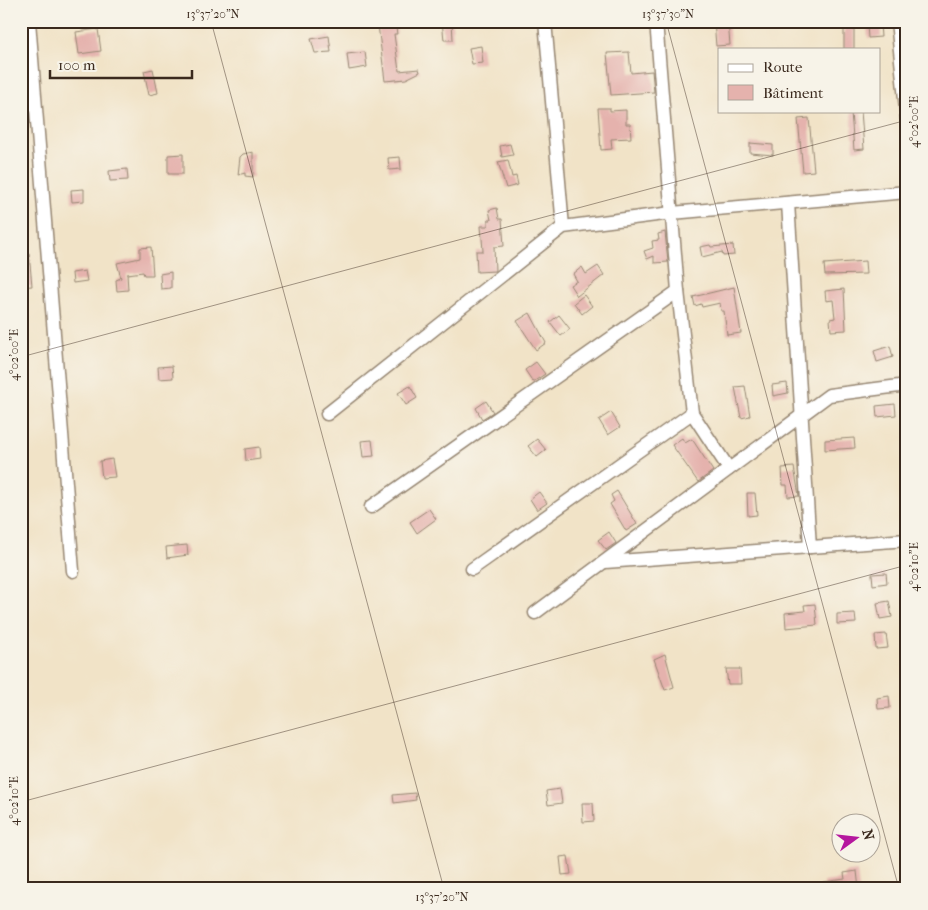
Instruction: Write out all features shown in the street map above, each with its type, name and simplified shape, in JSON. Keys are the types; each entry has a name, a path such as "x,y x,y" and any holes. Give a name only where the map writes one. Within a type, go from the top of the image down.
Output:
{"street":[{"path":"30,21 73,571"},
{"path":"545,21 563,227"},
{"path":"656,21 678,291 692,413 729,469"},
{"path":"897,21 907,119"},
{"path":"327,414 563,227 672,213 907,192"},
{"path":"788,203 810,547"},
{"path":"371,508 678,291"},
{"path":"535,613 829,395 907,385"},
{"path":"472,570 692,413"},
{"path":"604,562 907,540"}],"building":[{"path":"442,21 452,21 453,40 444,40"},
{"path":"714,21 728,21 730,45 716,46"},
{"path":"844,21 854,21 854,48 844,48"},
{"path":"395,22 397,34 394,34 399,71 419,69 420,72 406,79 385,81 378,25"},
{"path":"880,24 881,37 868,38 867,25"},
{"path":"98,29 101,51 79,54 76,32"},
{"path":"329,36 331,52 315,53 311,39"},
{"path":"481,46 483,63 472,64 469,48"},
{"path":"365,52 367,67 349,70 347,54"},
{"path":"629,52 631,73 652,71 654,92 611,95 607,53"},
{"path":"153,69 158,93 149,95 144,71"},
{"path":"598,108 610,108 610,111 626,110 626,124 630,124 631,138 611,139 612,149 601,150"},
{"path":"851,112 861,112 864,149 854,150"},
{"path":"809,118 814,171 803,172 798,119"},
{"path":"750,143 773,145 773,155 750,153"},
{"path":"510,144 513,155 502,157 500,146"},
{"path":"253,152 253,177 245,176 245,173 238,175 240,157 243,154"},
{"path":"183,154 183,174 168,174 168,155"},
{"path":"400,157 401,169 389,170 388,158"},
{"path":"508,160 512,177 516,176 518,185 506,188 498,162"},
{"path":"127,169 128,180 110,181 109,171"},
{"path":"84,189 84,201 72,202 71,190"},
{"path":"497,208 499,219 502,219 504,246 494,247 495,271 477,272 476,251 483,251 481,226 488,226 488,220 491,220 489,210"},
{"path":"665,232 668,262 654,263 654,256 647,259 644,251 653,248 652,241 659,240 658,234"},
{"path":"710,245 711,247 733,245 734,255 723,256 722,252 702,257 700,247"},
{"path":"151,247 153,275 144,275 143,272 127,274 128,290 117,291 116,280 121,278 117,263 140,258 140,248"},
{"path":"21,253 29,253 32,286 21,287"},
{"path":"865,261 866,274 825,275 824,264"},
{"path":"598,266 604,275 577,296 570,285 577,281 573,274 582,267 586,274"},
{"path":"85,271 87,281 73,283 72,273"},
{"path":"171,272 171,288 161,289 160,274"},
{"path":"734,287 741,333 727,335 724,311 721,311 720,303 702,307 701,304 695,306 693,297"},
{"path":"844,289 846,330 831,331 830,319 835,318 833,300 826,301 825,291"},
{"path":"584,295 592,306 582,314 574,303"},
{"path":"530,313 546,343 536,350 517,321"},
{"path":"559,315 570,329 561,336 550,322"},
{"path":"890,346 893,357 877,362 874,351"},
{"path":"536,362 545,374 533,382 525,370"},
{"path":"172,366 173,378 159,379 158,367"},
{"path":"787,383 788,393 773,396 772,385"},
{"path":"410,386 417,398 406,405 398,393"},
{"path":"745,386 750,416 741,418 735,387"},
{"path":"486,401 493,412 482,419 476,408"},
{"path":"895,404 896,415 877,417 876,406"},
{"path":"611,412 620,427 608,435 599,420"},
{"path":"682,438 685,443 692,439 713,471 698,482 672,445"},
{"path":"854,438 855,448 825,450 825,440"},
{"path":"537,439 546,450 537,457 528,446"},
{"path":"372,440 374,456 363,457 361,441"},
{"path":"259,447 260,459 246,461 245,449"},
{"path":"112,459 115,477 102,478 100,461"},
{"path":"794,467 799,496 788,497 787,485 783,485 782,468"},
{"path":"617,491 637,524 626,531 610,504 614,501 611,495"},
{"path":"539,492 547,503 537,510 530,499"},
{"path":"747,493 755,493 757,515 748,516"},
{"path":"429,509 436,519 417,533 410,522"},
{"path":"609,532 616,543 606,550 598,540"},
{"path":"187,545 188,555 167,558 166,547"},
{"path":"886,573 887,583 873,585 872,574"},
{"path":"889,601 892,617 880,619 877,603"},
{"path":"815,604 817,625 786,628 785,613 805,611 804,605"},
{"path":"855,613 856,623 837,624 837,614"},
{"path":"886,634 888,648 876,649 875,635"},
{"path":"665,654 674,687 665,690 654,659"},
{"path":"726,669 740,669 741,684 728,684"},
{"path":"889,696 890,708 878,709 877,698"},
{"path":"560,789 562,803 548,805 546,791"},
{"path":"415,793 416,800 394,803 393,795"},
{"path":"582,803 593,803 594,821 583,822"},
{"path":"568,856 571,874 562,875 560,857"},
{"path":"857,871 859,889 825,889 824,882 845,879 844,873"}]}
